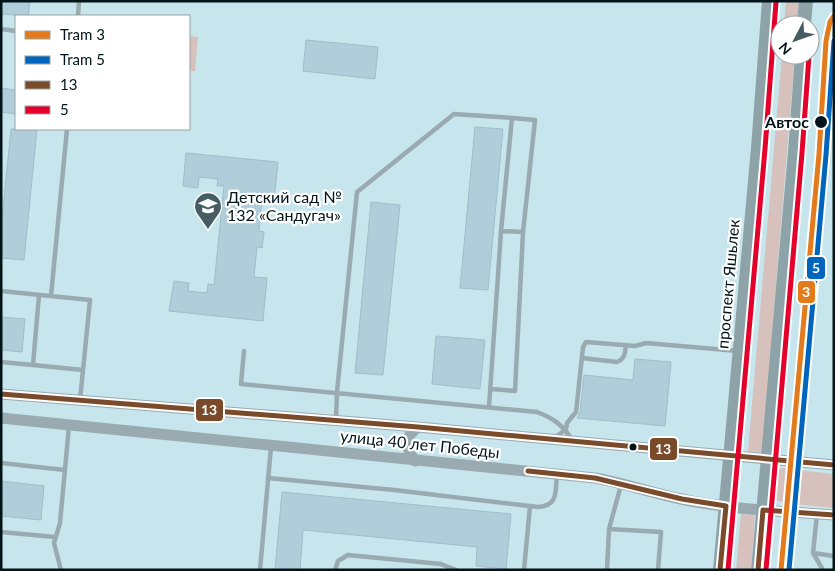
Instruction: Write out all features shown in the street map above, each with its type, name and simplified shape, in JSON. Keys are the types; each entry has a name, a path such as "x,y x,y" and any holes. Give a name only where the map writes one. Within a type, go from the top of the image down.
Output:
{"main road":[{"name":"проспект Яшьлек","path":"720,570 769,1"},
{"path":"805,15 806,1"},
{"path":"758,570 801,65"}],"street":[{"name":"улица 40 лет Победы","path":"1,394 336,420 834,465"},
{"name":"улица 40 лет Победы","path":"1,418 558,474 621,483 682,499 726,506 834,516"},
{"path":"415,461 406,444 409,434 418,427"}],"lane":[{"path":"78,15 79,1"},
{"path":"1,29 15,31"},
{"path":"336,420 357,192 454,114 535,120 523,232 515,390 491,389"},
{"path":"489,407 501,230 512,118"},
{"path":"51,296 67,130"},
{"path":"501,230 523,232"},
{"path":"1,291 90,300 80,401"},
{"path":"32,365 39,295"},
{"path":"552,439 566,429 577,410 583,347 586,342 635,346 646,343 739,351"},
{"path":"582,358 617,362 625,355 626,345"},
{"path":"244,351 241,384 537,412 554,419 566,429 573,441"},
{"path":"1,362 83,370"},
{"path":"61,570 55,548 55,537 60,524 69,424"},
{"path":"260,570 271,446"},
{"path":"1,463 65,470"},
{"path":"268,478 545,507 555,499 558,474"},
{"path":"606,570 609,529 621,483"},
{"path":"524,570 530,506"},
{"path":"817,514 813,553 823,570"},
{"path":"609,529 661,532 658,570"},
{"path":"1,532 55,537"},
{"path":"813,553 834,556"},
{"path":"335,570 338,561 348,555 441,564 456,570"}],"shaded area":[{"path":"786,1 799,1 798,15 785,15"},
{"path":"190,36 198,37 195,71 190,71"},
{"path":"781,65 794,65 762,453 748,451"},
{"path":"788,468 785,503 776,500 779,469"},
{"path":"799,470 834,474 834,508 795,504"},
{"path":"741,514 755,515 751,570 736,570"}],"building":[{"path":"1,1 30,1 28,15 1,14"},
{"path":"306,40 378,47 375,79 303,71"},
{"path":"1,88 15,90 15,114 1,112"},
{"path":"475,127 503,129 488,290 460,288"},
{"path":"11,129 37,130 24,260 1,258 1,229"},
{"path":"186,153 278,162 274,201 262,199 259,231 264,232 262,248 257,247 254,277 267,278 263,321 169,311 174,281 189,283 188,291 207,293 208,284 214,285 224,186 217,186 218,179 199,177 198,188 183,186"},
{"path":"371,202 400,205 383,375 355,373"},
{"path":"1,317 25,319 22,352 1,350"},
{"path":"436,336 485,340 480,389 432,384"},
{"path":"635,359 671,362 665,426 577,418 580,412 584,375 633,380"},
{"path":"1,481 44,486 41,520 1,516"},
{"path":"282,492 511,514 506,569 476,566 477,547 303,530 300,570 275,570"}],"tram line":[{"name":"3","path":"781,570 819,154 826,41 830,22 834,16"},
{"name":"5","path":"789,570 826,155 834,41"}],"transit line":[{"name":"5","path":"728,570 776,2"},
{"name":"5","path":"766,570 808,65"},
{"name":"13","path":"1,394 418,427 834,465"},
{"name":"13","path":"528,471 595,478 682,499 726,506 720,570"},
{"name":"13","path":"758,570 763,510 834,515"}],"place":[{"name":"Автос","path":"821,122"},
{"name":"Детский сад № 132 «Сандугач»","path":"208,230"}]}
